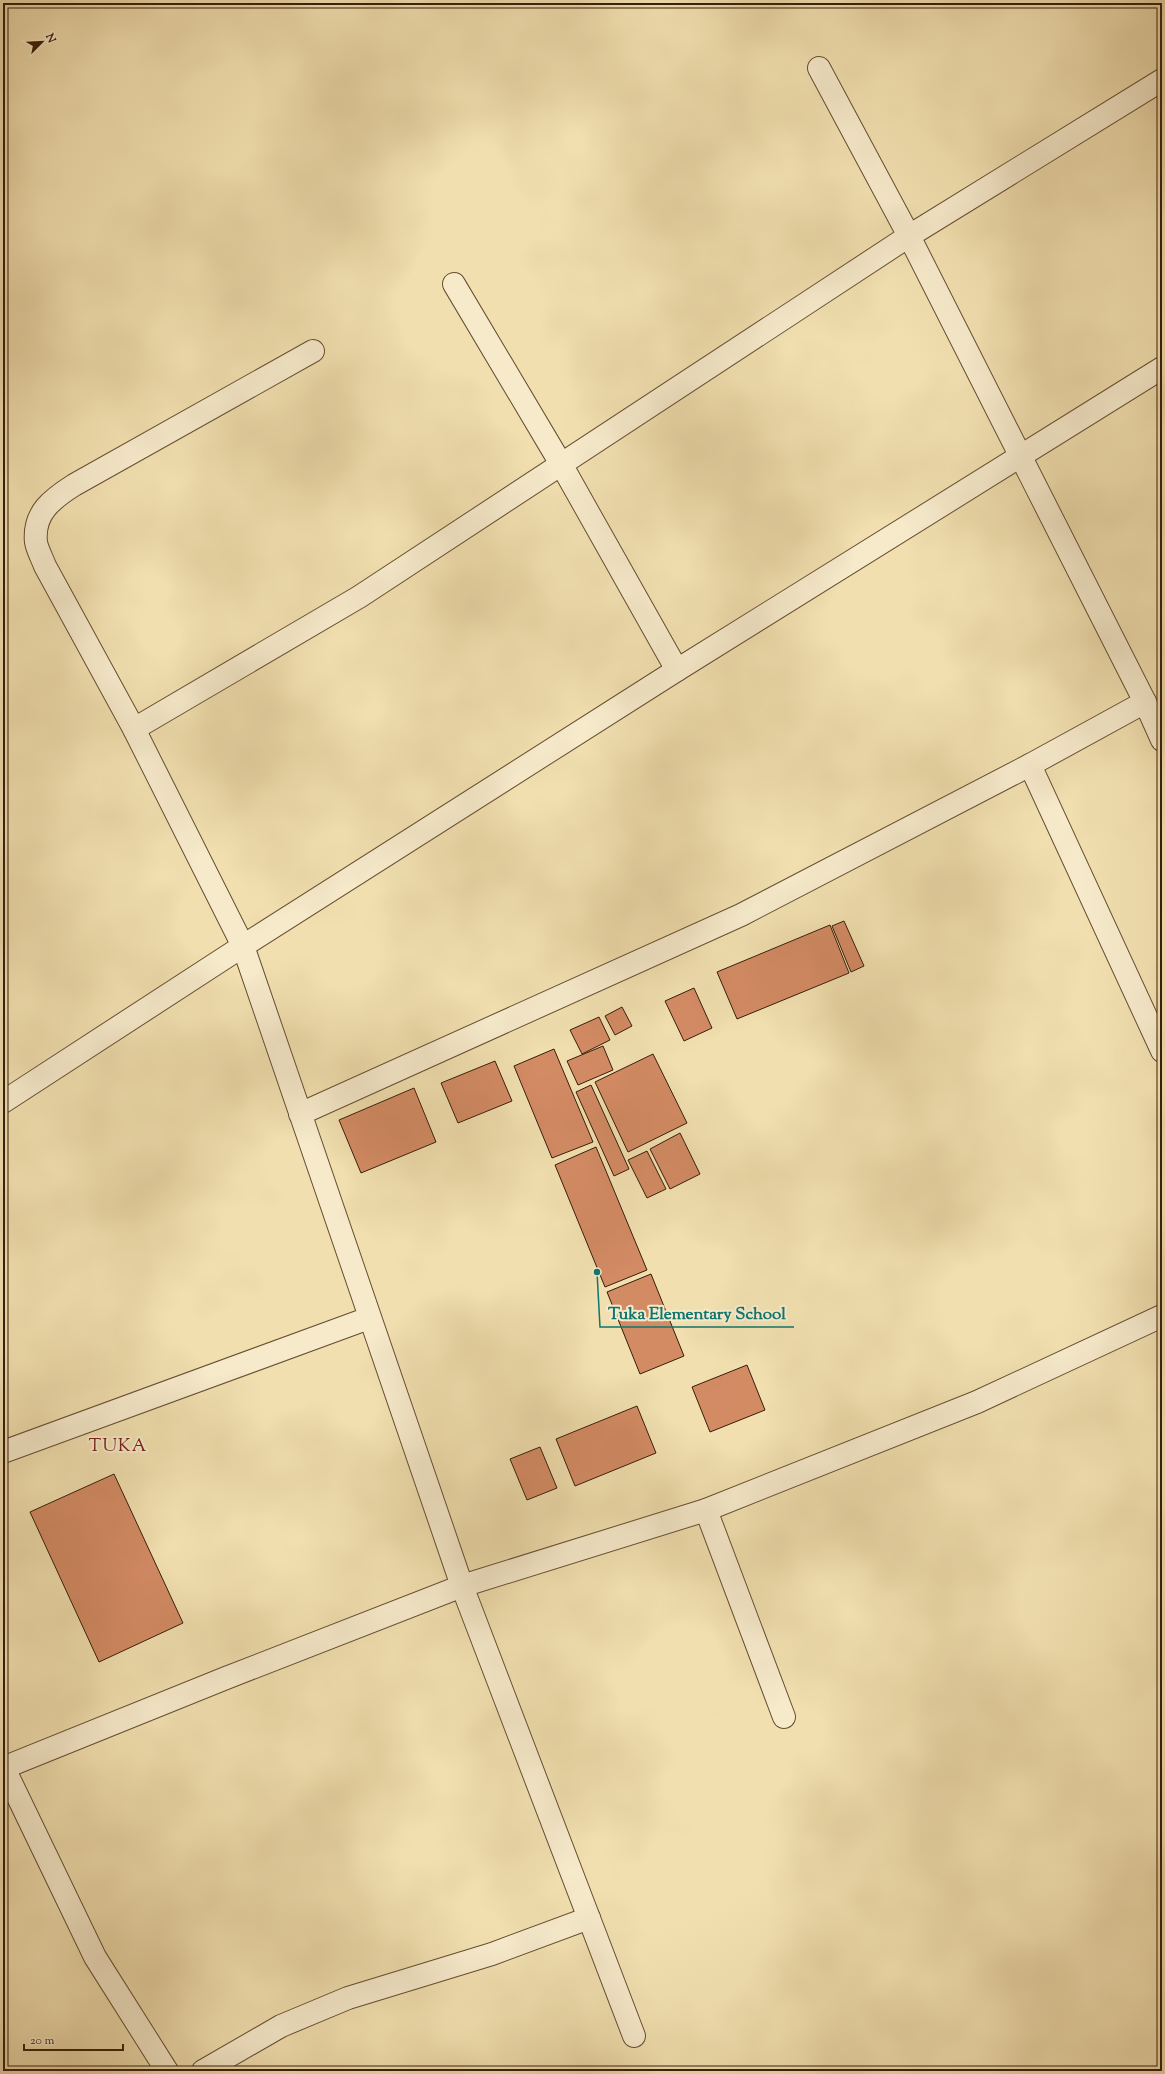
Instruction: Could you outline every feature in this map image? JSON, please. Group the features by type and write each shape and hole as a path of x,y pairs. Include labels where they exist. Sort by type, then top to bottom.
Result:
{"street":[{"path":"819,68 909,236 1020,458 1145,702 1162,740"},
{"path":"134,729 359,597 909,236 1162,80"},
{"path":"454,284 561,464 677,670"},
{"path":"313,351 74,485 52,499 38,519 36,542 45,566 134,729 243,946 369,1318 462,1586 634,2036"},
{"path":"3,1102 243,946 677,670 1020,458 1162,368"},
{"path":"300,1114 741,915 1030,765 1145,702"},
{"path":"1030,765 1162,1051"},
{"path":"167,2071 96,1957 3,1768 226,1678 462,1586 706,1510 977,1402 1162,1316"},
{"path":"3,1452 369,1318"},
{"path":"706,1510 784,1717"},
{"path":"203,2071 281,2026 348,1998 484,1956 589,1918"}],"building":[{"path":"844,921 864,966 851,972 832,926"},
{"path":"830,925 849,973 737,1019 717,972"},
{"path":"694,988 712,1028 684,1041 665,1001"},
{"path":"622,1007 632,1026 615,1035 605,1016"},
{"path":"599,1017 610,1040 582,1054 570,1030"},
{"path":"603,1046 613,1070 578,1085 567,1061"},
{"path":"554,1049 593,1142 552,1158 514,1066"},
{"path":"653,1054 687,1123 628,1152 595,1082"},
{"path":"495,1061 512,1101 458,1123 441,1083"},
{"path":"591,1085 629,1169 614,1176 576,1092"},
{"path":"414,1088 436,1142 361,1173 339,1120"},
{"path":"680,1133 700,1174 670,1189 650,1149"},
{"path":"596,1147 647,1270 605,1287 555,1165"},
{"path":"647,1151 666,1189 647,1198 628,1160"},
{"path":"651,1274 684,1356 640,1374 607,1292"},
{"path":"747,1365 765,1410 710,1432 692,1387"},
{"path":"637,1406 656,1453 575,1486 556,1439"},
{"path":"540,1447 557,1488 527,1500 510,1459"},
{"path":"114,1474 183,1623 99,1662 30,1512"}],"place":[{"name":"Tuka Elementary School","path":"597,1272"}],"district":[{"name":"TUKA","path":"118,1447"}]}
